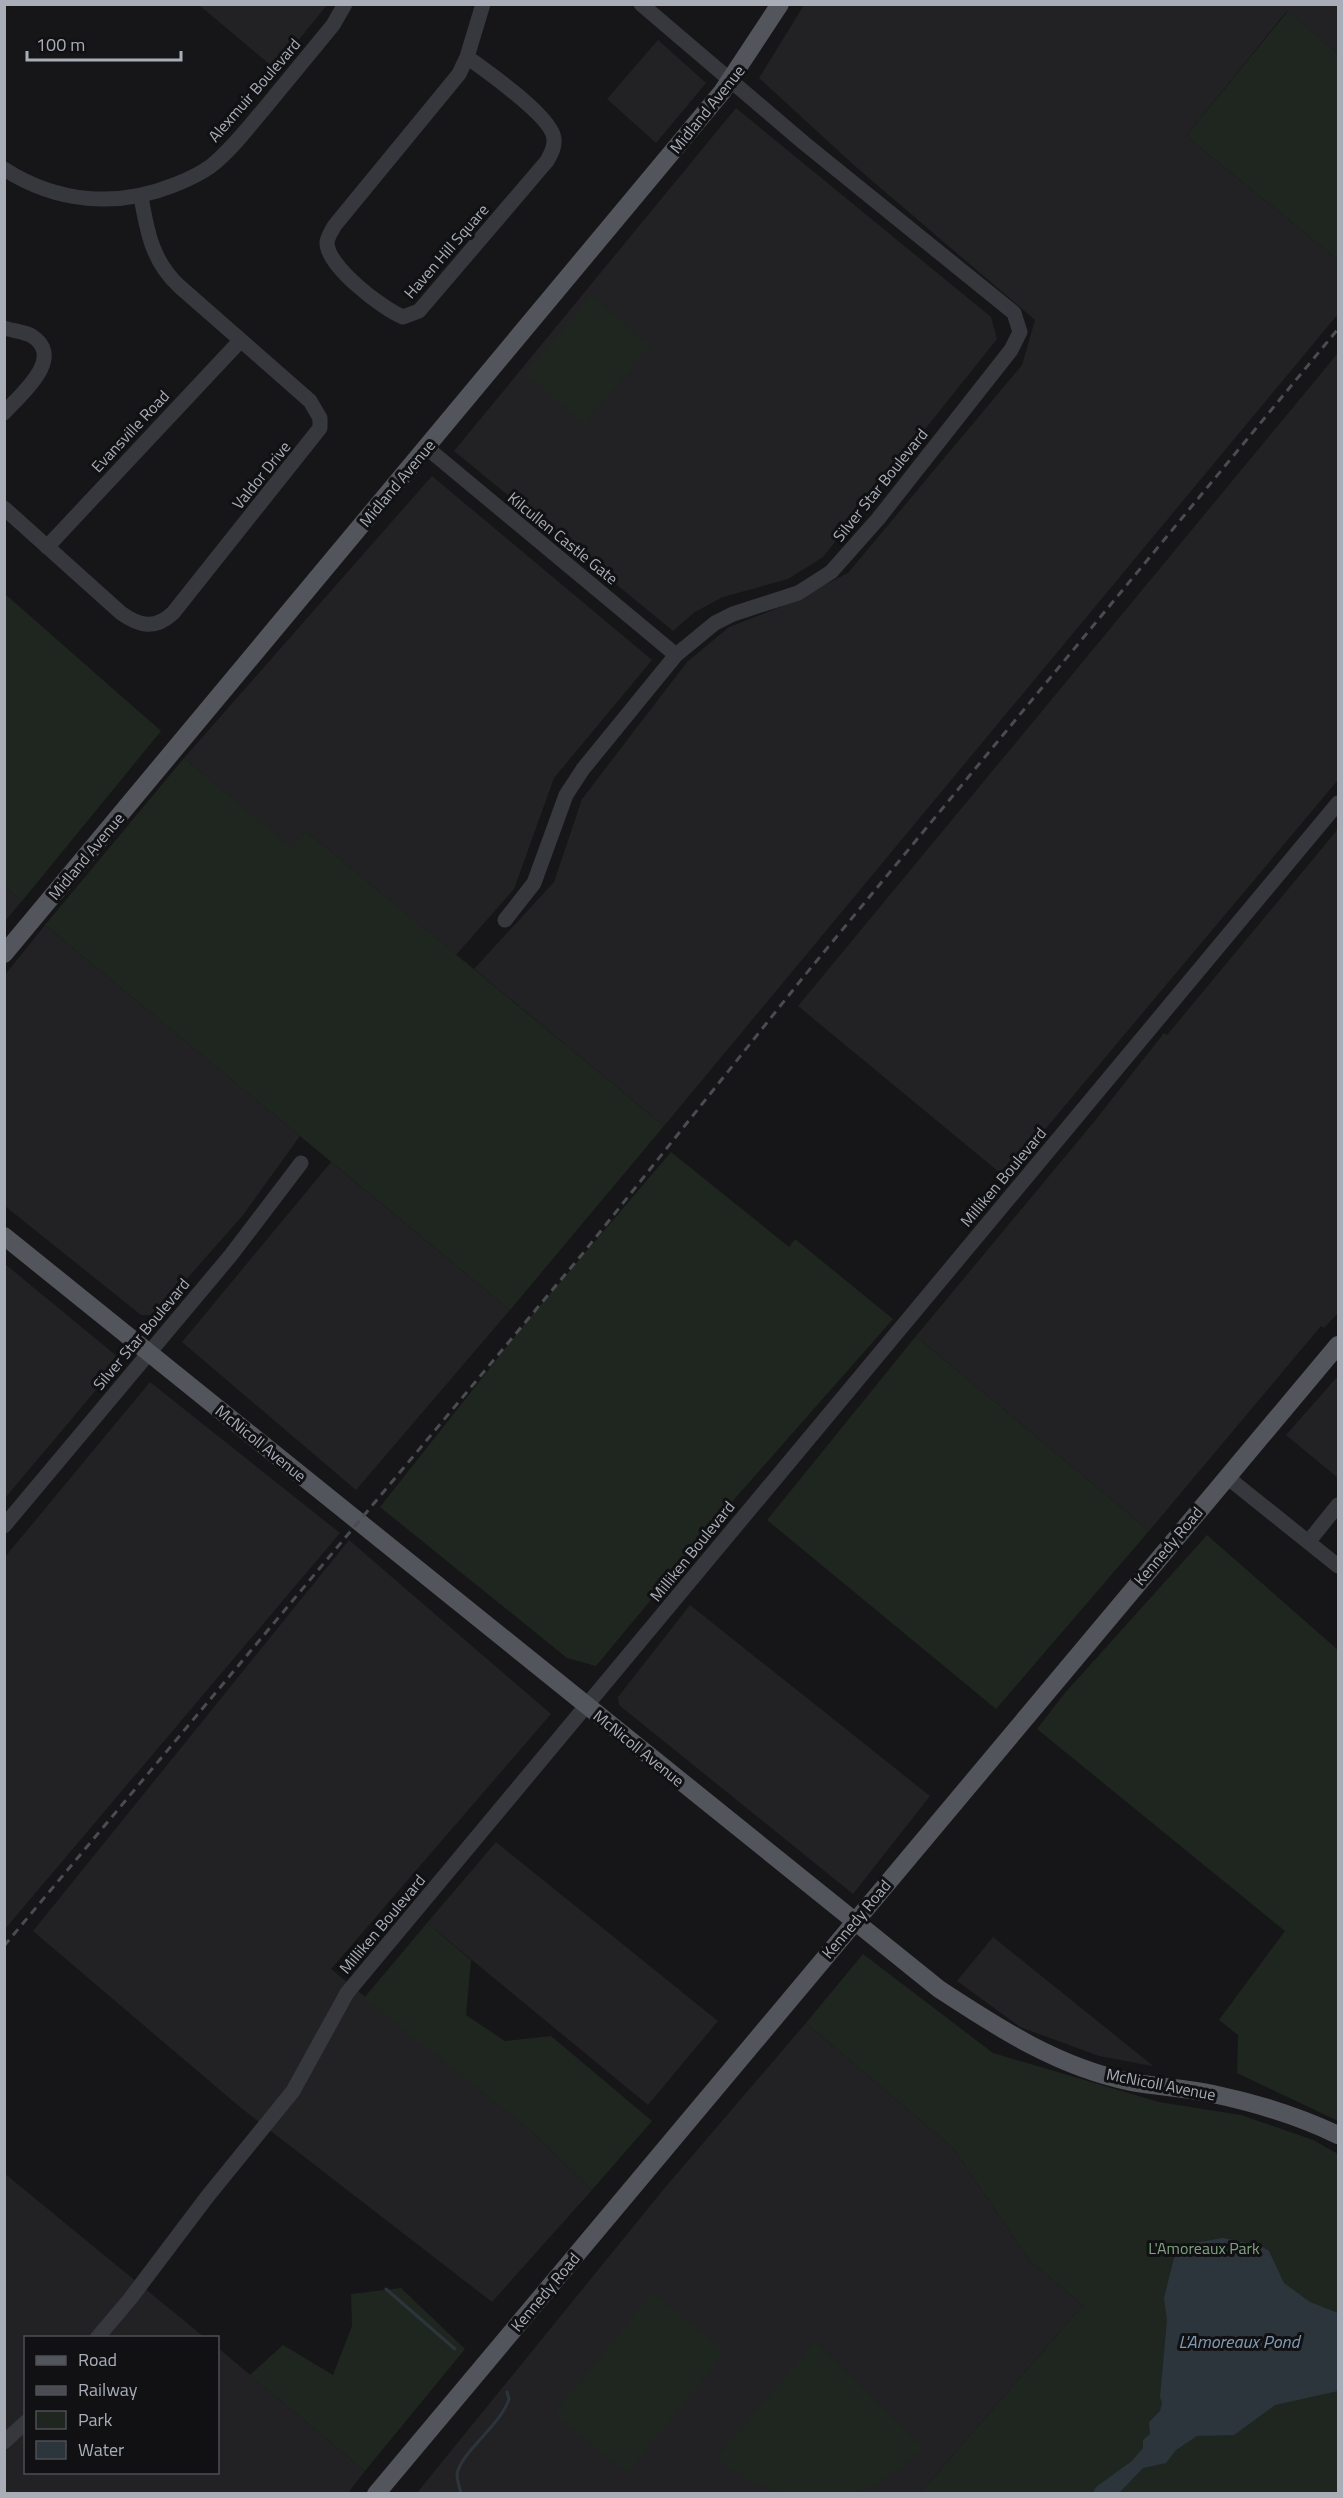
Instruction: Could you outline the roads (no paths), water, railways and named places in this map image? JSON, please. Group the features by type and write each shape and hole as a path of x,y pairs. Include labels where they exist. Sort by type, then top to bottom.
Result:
{"main road":[{"name":"Midland Avenue","path":"4,954 731,81 780,4"},
{"name":"McNicoll Avenue","path":"4,1236 939,1989 1011,2037 1062,2060 1130,2082 1212,2094 1264,2106 1338,2135"},
{"name":"Kennedy Road","path":"376,2493 1338,1345"}],"street":[{"name":"Alexmuir Boulevard","path":"4,169 49,191 78,198 101,200 141,197 192,177 217,160 238,141 333,25 345,4"},
{"name":"Haven Hill Square","path":"467,57 542,118 555,138 554,148 548,161 419,311 403,317 379,303 339,268 330,254 327,243 335,225 450,87 467,57 483,4"},
{"name":"Silver Star Boulevard","path":"505,920 534,883 567,795 582,769 676,655 715,623 733,614 798,593 831,572 878,519 1011,351 1020,332 1014,313 731,81 658,10 640,4"},
{"name":"Valdor Drive","path":"4,508 132,621 143,625 156,625 173,613 321,428 320,418 310,401 240,341 162,268 152,247 141,197"},
{"path":"4,328 30,334 37,340 45,359 42,369 4,413"},
{"name":"Evansville Road","path":"47,547 240,341"},
{"name":"Kilcullen Castle Gate","path":"427,448 676,655"},
{"name":"Milliken Boulevard","path":"98,2336 130,2300 207,2197 293,2091 347,1993 1338,803"},
{"name":"Silver Star Boulevard","path":"4,1526 231,1255 301,1163"},
{"path":"1227,1477 1338,1566"},
{"path":"1309,1542 1338,1506"},
{"path":"4,2442 24,2424"}],"water":[{"name":"L'Amoreaux Pond","path":"1223,2238 1261,2246 1269,2251 1284,2283 1310,2302 1338,2313 1338,2391 1275,2405 1234,2435 1197,2436 1176,2450 1166,2463 1143,2468 1119,2493 1093,2493 1096,2487 1132,2461 1143,2448 1143,2440 1150,2434 1149,2422 1160,2411 1167,2320 1164,2298 1174,2258 1194,2243"}],"waterway":[{"path":"386,2289 455,2349"},
{"path":"461,2494 457,2479 460,2466 505,2409 509,2399 507,2392"}],"railway":[{"path":"4,1946 584,1252 805,975 1338,329"}],"park label":[{"name":"L'Amoreaux Park","path":"1204,2248"}]}
